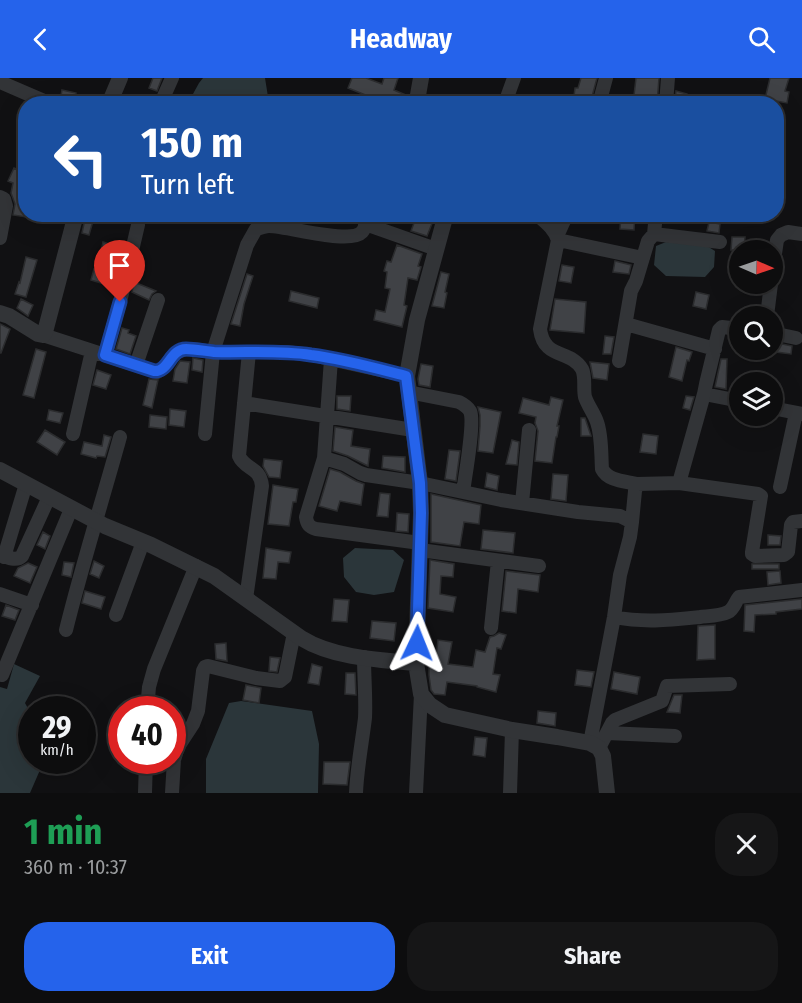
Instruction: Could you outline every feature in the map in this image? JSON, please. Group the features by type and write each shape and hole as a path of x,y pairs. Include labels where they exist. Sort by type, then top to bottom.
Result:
{"street":[{"path":"112,96 120,78"},
{"path":"164,96 172,78"},
{"path":"418,96 421,78"},
{"path":"507,96 513,78"},
{"path":"601,96 606,78"},
{"path":"667,96 668,78"},
{"path":"0,82 32,96"},
{"path":"0,197 4,199 6,206 0,238"},
{"path":"43,335 47,328 74,222"},
{"path":"205,434 213,352 247,245 256,229 269,226 347,237 361,234 365,222"},
{"path":"373,222 436,249"},
{"path":"416,793 421,694 416,663 421,513 420,483 407,384 417,320 444,222"},
{"path":"545,222 557,238 643,258"},
{"path":"564,222 557,238 540,329 547,346 577,363 581,368 585,395 598,426 602,469 605,474 637,484 680,483 758,494 761,496 752,552 755,556 787,554 791,525 793,522 802,521"},
{"path":"619,361 631,291 648,241 654,234 655,222"},
{"path":"73,434 98,353 120,302 138,225"},
{"path":"777,240 788,232 802,234"},
{"path":"654,234 720,242"},
{"path":"136,365 159,300"},
{"path":"0,313 38,334 157,372 164,368 175,353 181,349 213,352 286,352 331,359 459,402 470,411 471,417 463,492"},
{"path":"626,324 715,349"},
{"path":"680,483 705,394 719,330 729,328"},
{"path":"783,335 796,338"},
{"path":"246,598 262,486 259,474 243,463 239,456 249,352"},
{"path":"331,359 324,458 306,517 310,527 498,561 539,566"},
{"path":"705,394 729,399"},
{"path":"244,403 413,430"},
{"path":"780,487 799,414 783,410"},
{"path":"522,503 529,430"},
{"path":"66,630 120,437"},
{"path":"324,458 344,464 366,475 522,503 620,516 632,522"},
{"path":"0,470 97,522 196,566 224,582 314,646 332,652 416,663"},
{"path":"26,484 2,556 20,559 49,497"},
{"path":"594,746 620,575 630,537 637,484"},
{"path":"2,675 71,509"},
{"path":"116,615 143,542"},
{"path":"491,628 498,561"},
{"path":"148,696 154,669 196,566"},
{"path":"614,617 632,621 657,622 717,615 728,612 734,607 738,597 802,590"},
{"path":"0,594 32,605"},
{"path":"172,793 174,760 178,747 193,724 198,711 205,667 280,681 285,677 294,633"},
{"path":"356,793 364,719 363,657"},
{"path":"594,746 618,718 662,701 667,686 730,684"},
{"path":"421,694 430,705 445,715 512,730 557,736 594,746 603,756 607,793"},
{"path":"510,793 512,730"},
{"path":"607,733 675,736"},
{"path":"145,793 146,774"}],"shaded area":[{"path":"203,78 265,78 268,96 192,96"},
{"path":"666,242 707,246 715,251 714,267 705,277 666,276 654,265 656,246"},
{"path":"355,548 393,550 404,560 394,592 374,595 356,592 344,577 343,558"},
{"path":"14,664 40,676 29,696 18,696 18,774 38,774 30,793 0,793 0,687 7,689"},
{"path":"241,701 312,711 319,744 318,793 206,793 206,759 229,703"}],"building":[{"path":"153,78 162,78 157,91 149,88"},
{"path":"352,78 366,78 382,84 384,78 398,78 394,90 408,96 368,96 348,88"},
{"path":"581,78 597,78 592,96 574,96 575,88 578,88"},
{"path":"636,78 659,78 658,96 634,96"},
{"path":"770,78 789,78 785,91 789,92 787,103 784,102 784,96 766,96"},
{"path":"62,90 76,93 75,96 61,96"},
{"path":"676,91 687,94 687,96 676,96"},
{"path":"14,168 18,170 18,216 13,215 15,204 11,193 13,183 8,181"},
{"path":"84,222 93,222 89,235 82,233"},
{"path":"414,222 433,222 427,236 411,231"},
{"path":"620,222 634,222 634,230 620,229"},
{"path":"709,222 720,224 719,233 707,231"},
{"path":"732,237 745,237 745,240 732,240"},
{"path":"103,242 123,248 121,257 101,252"},
{"path":"397,245 422,254 417,280 408,278 404,305 407,306 402,327 374,320 376,310 385,312 390,289 385,288 387,272 384,271 387,261 391,262"},
{"path":"26,257 37,260 26,297 15,294"},
{"path":"615,261 631,265 629,274 613,272"},
{"path":"562,265 574,267 571,283 559,281"},
{"path":"94,269 117,276 114,287 91,280"},
{"path":"441,272 449,274 444,308 432,306"},
{"path":"247,274 253,276 240,326 231,324"},
{"path":"134,282 156,291 149,300 132,292"},
{"path":"291,291 319,298 317,308 289,301"},
{"path":"696,292 709,295 706,309 693,306"},
{"path":"21,299 33,305 28,316 17,308"},
{"path":"555,299 586,302 584,333 550,330"},
{"path":"0,324 10,329 1,353 0,353"},
{"path":"122,328 136,336 130,354 116,349"},
{"path":"605,336 614,337 611,354 603,354"},
{"path":"783,344 792,346 791,354 783,353"},
{"path":"676,347 692,352 689,361 687,360 682,381 669,377"},
{"path":"36,349 46,352 34,398 23,395"},
{"path":"193,358 203,360 202,372 192,370"},
{"path":"721,359 727,359 726,389 715,387"},
{"path":"180,361 190,362 187,383 173,381 175,369"},
{"path":"590,362 609,364 607,380 593,378"},
{"path":"421,364 433,366 430,387 419,385"},
{"path":"97,370 111,375 106,389 93,385"},
{"path":"149,379 158,380 152,408 143,405"},
{"path":"337,396 351,396 350,411 337,409"},
{"path":"686,396 694,397 690,410 683,408"},
{"path":"551,397 563,400 552,463 535,461 538,431 535,423 536,417 519,413 523,398 549,405"},
{"path":"478,407 501,412 493,453 478,451 480,415"},
{"path":"170,409 186,411 184,427 169,425"},
{"path":"49,410 63,413 60,423 47,420"},
{"path":"150,415 167,417 166,429 149,427"},
{"path":"581,418 585,418 591,436 581,436"},
{"path":"335,427 353,430 351,446 370,449 368,466 333,451"},
{"path":"45,430 65,442 57,455 37,442"},
{"path":"643,434 658,436 656,454 640,452"},
{"path":"104,435 111,437 105,457 97,456 96,458 81,454 84,442 102,446"},
{"path":"512,440 519,442 517,465 506,464"},
{"path":"449,450 460,451 456,481 445,479"},
{"path":"383,456 405,457 405,472 382,468"},
{"path":"264,459 282,461 280,478 269,477 263,466"},
{"path":"330,469 364,484 361,505 340,501 337,511 319,506"},
{"path":"487,473 499,476 497,490 485,487"},
{"path":"553,474 568,475 566,501 551,499"},
{"path":"273,485 298,489 289,526 268,524"},
{"path":"380,493 390,494 388,517 377,516"},
{"path":"431,494 481,505 479,524 464,522 460,546 431,542"},
{"path":"397,513 409,514 408,532 396,531"},
{"path":"483,530 515,533 513,553 481,549"},
{"path":"43,532 50,536 45,549 37,545"},
{"path":"768,535 781,536 780,545 768,545"},
{"path":"266,548 291,552 289,563 278,562 276,579 263,578"},
{"path":"430,560 454,564 453,577 441,576 440,594 456,597 453,612 428,608"},
{"path":"94,561 104,566 99,578 90,574"},
{"path":"64,562 74,563 71,577 62,575"},
{"path":"28,563 37,567 30,583 14,576 18,568"},
{"path":"752,564 779,564 779,569 752,569"},
{"path":"506,571 540,575 538,592 518,589 516,613 502,611"},
{"path":"780,571 781,583 768,585 767,572"},
{"path":"85,591 105,597 101,609 82,603"},
{"path":"334,599 349,600 347,622 332,621"},
{"path":"802,599 802,609 755,615 754,632 744,631 745,605"},
{"path":"6,605 19,610 15,620 2,616"},
{"path":"372,621 396,623 394,641 370,638"},
{"path":"715,625 715,659 697,660 698,626"},
{"path":"499,633 506,635 501,649 497,648 493,674 500,675 496,692 477,686 447,682 445,695 434,694 431,690 429,665 435,665 438,640 452,642 448,664 473,667 476,650 485,652 490,637"},
{"path":"226,643 227,661 216,659 215,644"},
{"path":"270,657 280,658 277,672 269,671"},
{"path":"312,664 322,667 319,685 308,683"},
{"path":"577,670 594,672 591,687 575,685"},
{"path":"614,672 640,677 637,694 611,689"},
{"path":"346,673 355,673 356,695 345,694"},
{"path":"246,685 261,688 259,703 243,700"},
{"path":"674,695 682,695 680,713 667,712"},
{"path":"538,711 556,713 555,726 537,723"},
{"path":"475,737 487,738 485,757 473,755"},
{"path":"324,762 350,762 347,785 323,784"}],"route":[{"path":"120,302 105,355 157,372 164,368 175,353 186,349 312,355 406,376 420,483 417,643"}]}
